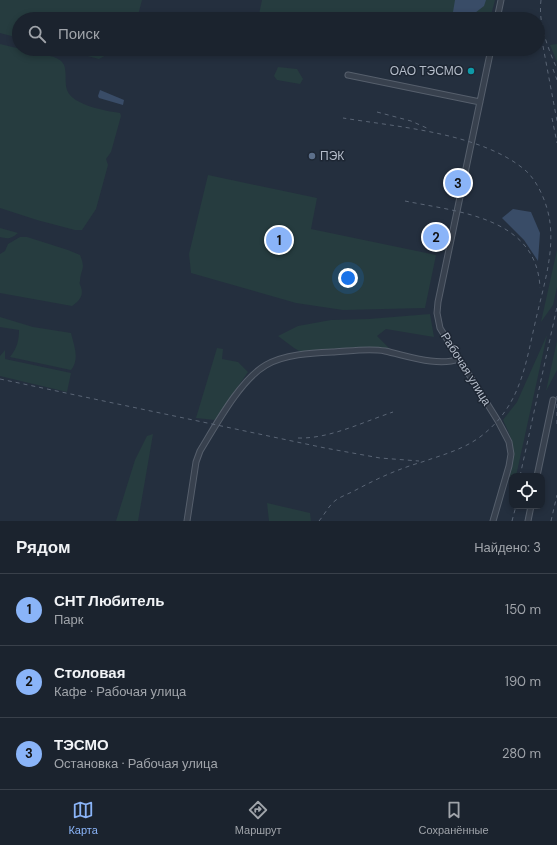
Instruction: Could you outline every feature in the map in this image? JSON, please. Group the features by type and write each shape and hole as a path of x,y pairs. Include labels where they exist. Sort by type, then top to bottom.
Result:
{"street":[{"path":"498,12 501,0"},
{"name":"Рабочая улица","path":"490,56 438,302 437,313 440,328 498,421 509,442 511,454 509,466 493,521"},
{"path":"348,75 480,102"},
{"path":"187,521 196,462 200,451 239,390 255,373 267,364 290,357 319,353 379,350 439,362 450,362 460,359"},
{"path":"538,473 553,400"},
{"path":"528,521 530,509"}],"green space":[{"path":"0,0 142,0 139,12 12,12 12,36 0,33"},
{"path":"262,0 495,0 492,12 259,12"},
{"path":"0,44 12,47 12,56 50,56 60,60 65,68 67,90 75,100 107,111 120,113 121,116 111,152 106,159 108,165 96,209 82,230 75,230 37,220 0,208"},
{"path":"557,44 557,62 550,45"},
{"path":"88,56 104,56 99,59"},
{"path":"278,67 297,69 303,79 300,84 277,80 274,76"},
{"path":"208,175 317,198 311,229 436,255 425,308 343,310 296,303 191,273 189,254"},
{"path":"0,228 18,233 9,238 0,237"},
{"path":"20,237 27,237 80,255 83,266 80,283 82,293 79,300 75,304 72,306 0,293 0,254 5,251 8,244"},
{"path":"557,250 557,287 553,305 541,322"},
{"path":"430,314 434,337 386,329 377,336 390,349 377,347 301,352 278,336 298,326 331,320 369,319"},
{"path":"0,317 33,327 71,333 76,357 74,366 71,370 10,357 19,338 19,330 0,327"},
{"path":"547,335 517,473 510,473 513,460 513,448 510,436 503,420 517,402"},
{"path":"557,341 557,370 546,391"},
{"path":"217,348 223,349 222,359 238,362 248,372 215,420 196,418"},
{"path":"5,350 5,359 71,373 67,392 0,376 0,356"},
{"path":"153,434 138,521 116,521 135,460 147,436"},
{"path":"267,503 310,513 311,521 269,521"}],"water":[{"path":"455,0 486,0 484,6 476,12 453,12"},
{"path":"100,90 124,100 123,105 99,98 98,96"},
{"path":"513,209 531,212 540,233 538,261 524,240 502,218"}],"railway":[{"path":"540,12 541,0"},
{"path":"545,37 557,69"},
{"path":"545,56 557,121"},
{"path":"553,69 557,80"},
{"path":"377,112 411,121 429,129"},
{"path":"319,521 331,504 340,497 396,471 459,449 473,442 494,425 513,398 524,369 545,283 551,235 549,216 542,194 530,175 507,158 486,148 463,140 413,129 343,118"},
{"path":"552,118 557,143"},
{"path":"405,201 448,209 470,215 491,222 510,232 525,246 536,264 540,288"},
{"path":"521,473 557,307"},
{"path":"0,379 325,448 380,458 419,461"},
{"path":"557,396 557,428"},
{"path":"298,438 310,438 334,433 393,412"},
{"path":"551,521 557,495"},
{"path":"512,521 515,509"}],"place":[{"name":"ОАО ТЭСМО","path":"471,71"},
{"name":"ПЭК","path":"312,156"},
{"name":"ТЭСМО","path":"458,183"},
{"name":"Столовая","path":"436,237"},
{"name":"СНТ Любитель","path":"279,240"}]}
